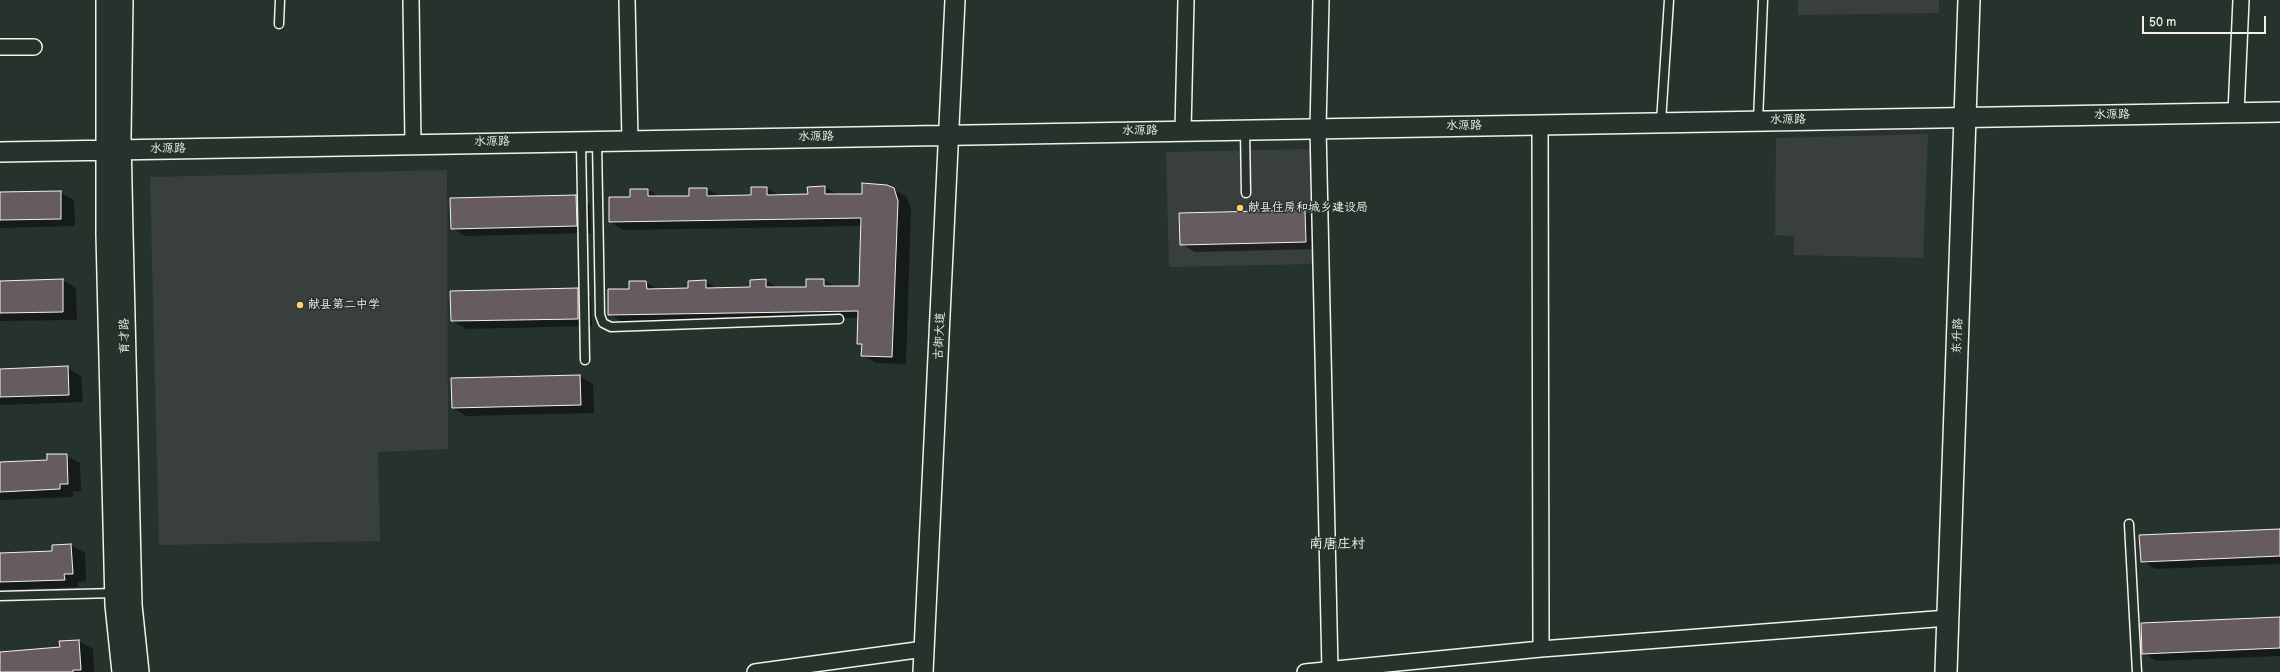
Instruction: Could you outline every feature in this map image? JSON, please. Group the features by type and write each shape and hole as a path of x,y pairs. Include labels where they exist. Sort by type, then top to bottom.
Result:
{"main road":[{"name":"东升路","path":"1946,672 1969,0"}],"street":[{"name":"育才路","path":"106,0 132,605 139,672"},
{"name":"育才路","path":"122,672 115,593 113,150 123,0"},
{"path":"410,0 413,144"},
{"path":"627,0 630,140"},
{"name":"古御大道","path":"923,672 950,135 955,0"},
{"path":"1183,131 1186,0"},
{"path":"1321,0 1318,128 1330,670"},
{"path":"2236,113 2241,0"},
{"path":"0,47 34,47"},
{"name":"水源路","path":"0,152 2280,112"},
{"path":"1540,124 1541,649"},
{"path":"1305,672 1541,649 1948,618"},
{"path":"754,672 924,649"}],"lane":[{"path":"280,0 280,24"},
{"path":"1662,122 1669,0"},
{"path":"1758,121 1763,0"},
{"path":"1245,130 1246,193"},
{"path":"589,141 600,315 603,323 610,327 839,320"},
{"path":"584,360 589,141"},
{"path":"2129,524 2137,672"},
{"path":"0,596 115,593"}],"shaded area":[{"path":"1798,0 1939,0 1939,13 1798,15"},
{"path":"1928,134 1923,258 1794,255 1794,236 1775,235 1776,138"},
{"name":"献县住房和城乡建设局","path":"1311,149 1314,264 1169,267 1166,152"},
{"name":"献县第二中学","path":"447,170 448,449 378,452 380,541 159,545 150,177"}],"building":[{"path":"862,183 887,185 894,188 898,201 892,357 861,356 862,344 857,344 858,311 608,315 608,289 629,289 629,281 646,281 647,289 688,288 688,281 706,280 706,288 750,287 750,280 766,279 766,287 806,287 806,279 824,279 824,286 859,286 861,218 609,222 609,197 630,197 630,189 648,189 648,196 689,196 689,188 707,188 707,196 751,195 751,187 767,187 767,195 808,194 807,187 825,186 825,194 862,194"},
{"path":"61,191 61,219 0,220 0,192"},
{"path":"576,195 577,226 451,229 450,198"},
{"path":"1305,210 1306,242 1180,245 1179,213"},
{"path":"63,279 63,312 0,313 0,281"},
{"path":"578,288 578,319 451,321 450,291"},
{"path":"68,366 69,395 0,397 0,369"},
{"path":"580,375 581,405 452,408 451,378"},
{"path":"47,454 67,454 68,484 60,484 60,489 0,492 0,462 47,460"},
{"path":"2280,529 2280,556 2141,562 2139,535"},
{"path":"71,544 73,574 64,574 65,580 0,582 0,553 52,551 52,545"},
{"path":"2280,617 2280,648 2142,654 2141,623"},
{"path":"79,640 81,670 73,670 73,672 0,672 0,652 60,647 59,641"}],"place":[{"name":"献县住房和城乡建设局","path":"1240,208"},
{"name":"献县第二中学","path":"300,305"}],"district":[{"name":"南唐庄村","path":"1337,544"}]}
